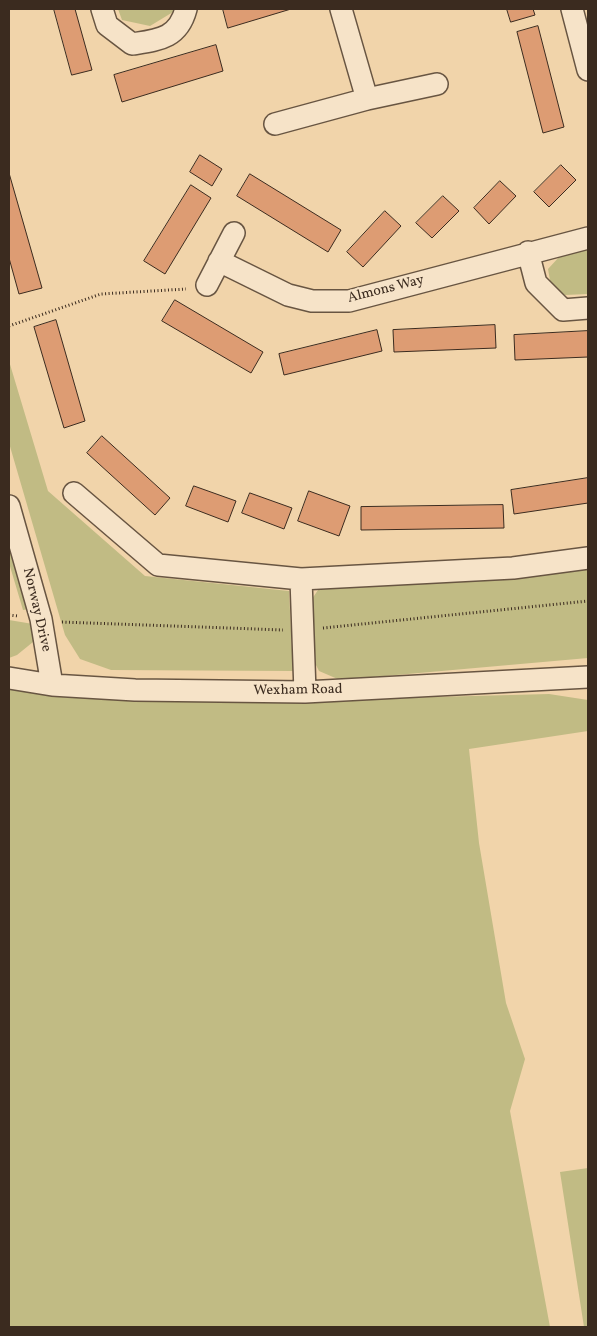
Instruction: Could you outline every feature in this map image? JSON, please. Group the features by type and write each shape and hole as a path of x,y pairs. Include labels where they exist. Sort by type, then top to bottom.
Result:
{"street":[{"path":"102,9 107,25 132,44 164,40 183,19 186,9"},
{"path":"341,9 367,99"},
{"path":"572,9 588,70"},
{"path":"275,124 367,99 437,84"},
{"path":"207,286 234,233"},
{"name":"Almons Way","path":"219,261 288,295 312,301 349,301 528,252 588,238"},
{"path":"528,252 536,283 563,310 588,308"},
{"path":"74,493 158,565 302,579 513,568 588,558"},
{"name":"Norway Drive","path":"9,506 41,619 52,685"},
{"path":"302,579 305,692"},
{"name":"Wexham Road","path":"9,678 52,685 135,690 305,692 588,677"}],"path":[{"path":"9,326 101,294 192,289 207,286"},
{"path":"320,628 588,600"},
{"path":"9,615 20,616"},
{"path":"61,622 291,630"}],"shaded area":[{"path":"118,9 173,9 173,12 150,26 122,20"},
{"path":"588,249 588,294 565,295 551,286 548,269 560,256"},
{"path":"9,361 48,491 145,576 289,591 293,671 111,670 80,659 65,635 9,443"},
{"path":"9,533 30,609 23,610 9,563"},
{"path":"588,568 588,658 340,680 319,671 310,653 310,602 320,587"},
{"path":"9,620 33,624 33,642 17,655 9,658"},
{"path":"9,684 150,698 396,698 549,694 588,700 588,731 469,749 479,843 506,1003 525,1059 510,1111 550,1327 9,1327"},
{"path":"588,1168 588,1327 584,1327 560,1172"}],"building":[{"path":"54,9 75,9 92,70 72,75"},
{"path":"223,9 291,9 228,28"},
{"path":"507,9 533,9 535,15 511,22"},
{"path":"538,26 564,127 543,133 517,32"},
{"path":"216,45 223,71 122,102 114,75"},
{"path":"200,155 222,169 212,186 190,172"},
{"path":"561,165 576,180 549,207 534,192"},
{"path":"9,173 42,288 19,294 9,258"},
{"path":"250,174 341,230 328,252 237,196"},
{"path":"500,181 516,196 489,224 474,208"},
{"path":"191,185 211,198 165,274 144,261"},
{"path":"443,196 459,211 432,238 416,223"},
{"path":"385,211 401,226 363,267 347,252"},
{"path":"175,300 263,352 251,373 162,321"},
{"path":"56,320 85,421 64,428 34,327"},
{"path":"495,325 496,348 394,352 393,330"},
{"path":"377,330 382,351 284,375 279,354"},
{"path":"588,331 588,357 515,360 514,335"},
{"path":"102,436 170,498 155,515 87,453"},
{"path":"588,478 588,503 514,514 511,490"},
{"path":"194,486 236,501 228,522 186,506"},
{"path":"309,491 350,506 339,536 298,521"},
{"path":"250,493 292,508 284,529 242,513"},
{"path":"503,505 504,528 361,530 361,507"}]}
